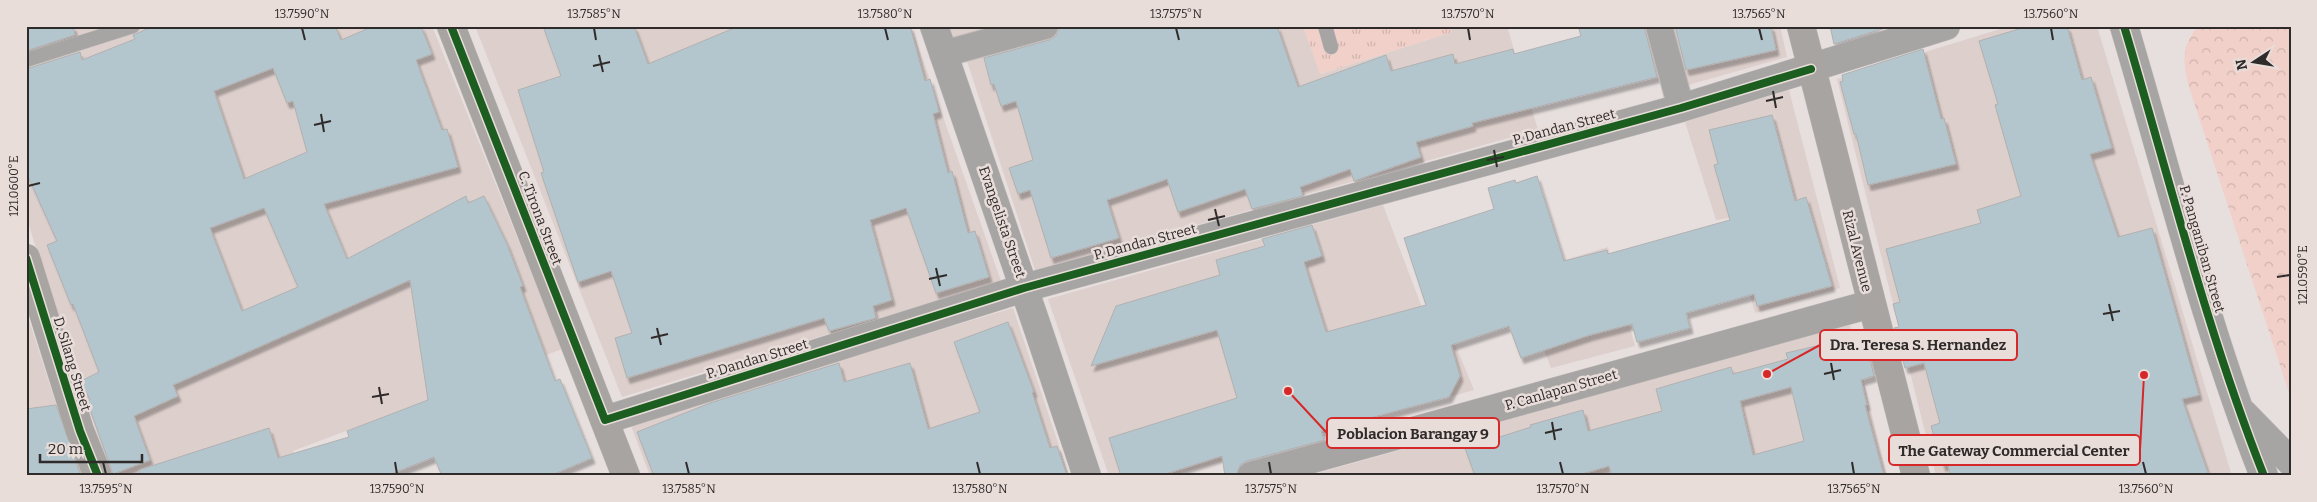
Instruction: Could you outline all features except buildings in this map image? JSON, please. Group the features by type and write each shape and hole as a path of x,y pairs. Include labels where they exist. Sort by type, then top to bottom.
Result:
{"main road":[{"name":"C. Tirona Street","path":"451,26 626,476"},
{"name":"Rizal Avenue","path":"1800,26 1916,476"},
{"name":"D. Silang Street","path":"26,258 80,431 98,476"}],"street":[{"name":"Evangelista Street","path":"934,26 1087,476"},
{"path":"943,54 1045,26"},
{"path":"1659,26 1681,108"},
{"name":"P. Dandan Street","path":"605,420 1024,288 1681,108 1946,26"},
{"name":"P. Panganiban Street","path":"2124,26 2202,297 2237,407 2264,476"},
{"name":"P. Canlapan Street","path":"1251,476 1871,304"},
{"name":"P. Panganiban Street","path":"2237,407 2291,462"}],"lane":[{"path":"26,60 133,26"},
{"path":"1325,26 1332,47"}],"shaded area":[{"path":"26,26 432,26 562,349 293,451 300,476 112,476 59,324 26,215"},
{"path":"475,26 911,26 1001,281 622,397"},
{"path":"948,26 1032,26 956,49"},
{"path":"1093,26 1303,26 1321,74 1452,32 1450,26 1507,26 1538,130 1035,270 967,61"},
{"path":"1672,26 1780,26 1787,57 1688,85"},
{"path":"2010,26 2097,26 2232,476 1936,476 1837,79"},
{"path":"1789,90 1840,288 1755,313 1729,218 1716,220 1685,122"},
{"path":"1383,205 1428,323 1445,320 1474,390 1170,476 1109,476 1048,299"},
{"path":"1608,247 1635,346 1551,368 1515,275"},
{"path":"1013,308 1069,476 650,476 630,423"},
{"path":"26,311 69,444 82,476 26,476"},
{"path":"1850,325 1887,476 1308,476 1717,361"}],"green space":[{"path":"1303,26 1450,26 1452,32 1320,74"},
{"path":"2198,26 2291,26 2291,399 2188,84 2184,60 2186,47"}],"cycle path":[{"path":"451,26 605,420 1024,288 1681,108 1811,69"},
{"path":"2124,26 2206,309 2243,421 2264,476"},
{"path":"26,258 80,431 98,476"}],"place":[{"name":"Dra. Teresa S. Hernandez","path":"1767,374"},
{"name":"The Gateway Commercial Center","path":"2144,375"},
{"name":"Poblacion Barangay 9","path":"1288,391"}]}
